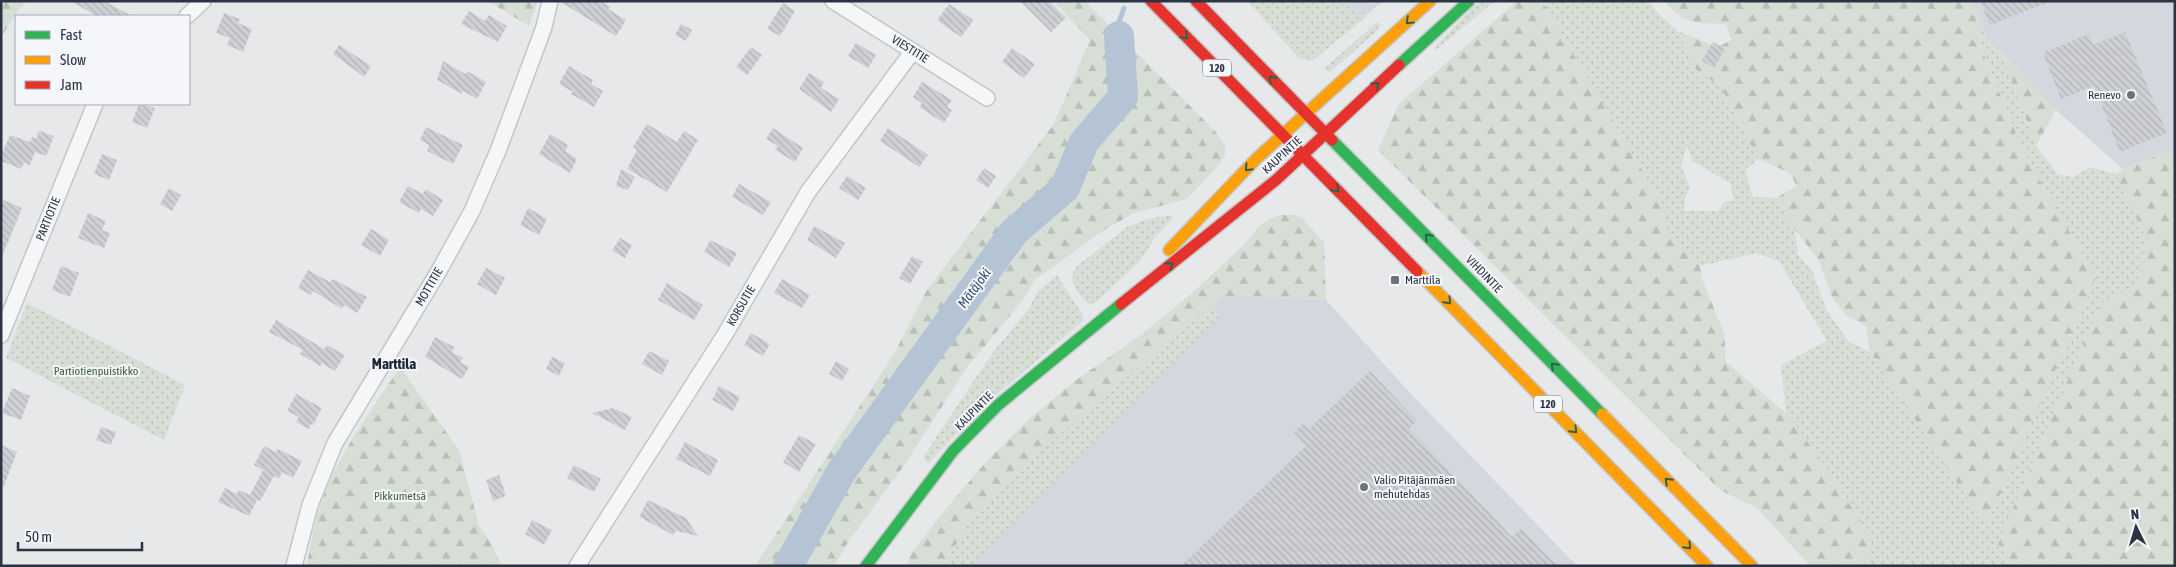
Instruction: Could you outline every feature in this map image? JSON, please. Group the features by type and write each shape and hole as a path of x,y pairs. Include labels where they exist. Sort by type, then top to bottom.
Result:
{"main road":[{"name":"120","path":"1151,1 1707,566"},
{"name":"VIHDINTIE","path":"1196,1 1752,566"},
{"name":"KAUPINTIE","path":"1105,318 1256,159 1430,1"},
{"name":"KAUPINTIE","path":"866,566 912,503 960,445 998,405 1053,358 1276,180 1468,1"},
{"name":"KAUPINTIE","path":"874,566 883,545"}],"street":[{"path":"188,15 203,1"},
{"name":"MOTTITIE","path":"294,566 310,505 335,443 440,270 472,211 498,152 544,26 550,1"},
{"name":"VIESTITIE","path":"833,1 987,98"},
{"name":"KORSUTIE","path":"577,566 724,336 808,192 912,51"},
{"name":"PARTIOTIE","path":"1,335 95,105"}],"shaded area":[{"path":"1384,1 1366,15 1362,12 1356,16 1343,10 1337,2"},
{"path":"1972,1 2175,1 2175,149 2123,169 2056,110 1987,37"},
{"path":"1223,296 1326,300 1411,394 1577,566 943,566 1040,451"}],"green space":[{"path":"1,1 27,1 20,8 1,37"},
{"path":"488,1 538,1 529,26"},
{"path":"1053,1 1085,1 1216,132 1225,146 1225,155 1218,166 1187,199 1134,213 1101,232 1036,279 1019,305 968,366 903,467 850,539 834,566 755,566 894,354 927,290 1054,124 1090,40"},
{"path":"1247,1 1337,1 1343,10 1349,6 1356,16 1362,12 1366,15 1365,18 1312,61 1300,59"},
{"path":"1479,1 1495,1 1435,49 1434,48"},
{"path":"1517,1 1542,1 1666,211 1666,233 1700,266 1702,279 1724,333 1726,362 1786,413 1821,460 1871,538 1868,566 1810,566 1757,508 1720,490 1378,150 1399,104"},
{"path":"1542,1 1648,1 1679,32 1693,67 1721,87 1758,159 1745,170 1753,197 1776,198 1795,230 1798,255 1812,271 1826,309 1848,341 1870,352 1986,525 2096,278 2023,151 1980,44 1982,24 1987,37 2002,53 2036,146 2057,174 2074,177 2090,167 2116,174 2146,239 2138,285 2101,303 1998,544 2013,566 1868,566 1871,538 1821,460 1786,413 1781,365 1827,341 1779,261 1756,253 1700,266 1666,233 1666,211","holes":["1687,145 1692,161 1730,183 1734,200 1724,202 1718,211 1684,211 1685,198 1690,187 1681,166"]},
{"path":"1664,1 1972,1 1982,24 1980,45 2023,151 2096,278 1986,526 1870,352 1866,326 1846,315 1832,297 1818,259 1795,230 1776,198 1797,186 1790,173 1758,159 1721,87 1693,67 1679,32 1718,47 1731,40 1726,24 1699,23 1685,19 1671,9"},
{"path":"1377,22 1380,25 1376,32 1329,73 1325,68"},
{"path":"2002,53 2056,110 2036,146"},
{"path":"2175,149 2175,566 2013,566 1998,544 2101,303 2138,285 2146,239 2116,174 2123,169"},
{"path":"1172,215 1173,218 1154,239 1140,261 1096,302 1089,304 1081,296 1074,286 1072,276 1077,266 1127,227 1148,219"},
{"path":"1282,215 1296,215 1302,218 1324,242 1326,300 1223,296 1040,451 970,521 943,566 906,566 912,552 944,511 986,462 1027,421 1076,380 1138,337 1189,296 1246,243 1257,228 1271,218"},
{"path":"1057,275 1084,320 979,410 928,464 923,457 994,351 1030,307 1038,291"},
{"name":"Partiotienpuistikko","path":"27,303 185,385 164,440 6,358"},
{"path":"1213,304 1221,315 970,566 943,566 970,521 1040,451"},
{"name":"Pikkumetsä","path":"400,367 459,450 479,526 489,540 502,566 307,566 315,524 328,484 353,439"}],"building":[{"path":"70,1 104,1 130,15 95,15"},
{"path":"559,1 600,1 610,7 608,9 626,20 616,36"},
{"path":"1020,1 1049,1 1066,18 1051,32"},
{"path":"1980,1 2049,1 2049,2 1990,25"},
{"path":"783,3 795,11 780,36 767,29"},
{"path":"949,4 973,21 961,37 939,22 938,19"},
{"path":"469,11 485,21 489,15 507,26 498,42 461,24"},
{"path":"224,13 240,19 238,23 252,29 243,52 227,45 230,38 216,33"},
{"path":"681,24 692,30 686,41 675,35"},
{"name":"Renevo","path":"2125,32 2167,133 2120,152 2094,86 2061,99 2043,53 2089,34 2093,45"},
{"path":"1713,42 1725,49 1714,68 1702,61"},
{"path":"856,43 876,55 868,68 848,56"},
{"path":"339,45 371,66 364,77 333,54"},
{"path":"751,47 762,55 747,75 736,67"},
{"path":"1012,48 1035,64 1024,78 1002,62"},
{"path":"443,61 465,74 467,71 486,82 477,99 463,91 462,94 437,80"},
{"path":"569,66 593,80 591,84 603,91 594,107 571,94 573,92 559,84"},
{"path":"809,73 824,82 821,88 839,99 831,112 799,89"},
{"path":"922,82 952,100 947,107 952,110 944,123 919,107 922,103 913,97"},
{"path":"139,105 155,108 147,128 132,122"},
{"path":"647,124 677,142 684,131 698,140 667,192 627,169 637,150 633,147"},
{"path":"426,127 463,145 453,164 427,151 429,145 420,140"},
{"path":"773,128 803,148 795,162 775,150 778,146 766,139"},
{"path":"888,128 928,155 919,167 880,141"},
{"path":"39,131 54,136 46,156 35,152 30,165 24,163 21,169 1,161 1,156 10,135 30,142 32,137 36,139"},
{"path":"550,134 568,145 565,151 577,159 570,173 539,154"},
{"path":"102,154 117,160 109,180 94,174"},
{"path":"984,168 996,176 988,188 976,180"},
{"path":"621,169 635,177 628,190 616,186"},
{"path":"847,176 866,188 858,200 839,188"},
{"path":"739,184 771,202 763,215 732,197"},
{"path":"408,186 423,194 426,189 443,200 433,216 421,209 419,213 399,202"},
{"path":"169,188 181,195 172,211 160,204"},
{"path":"1,199 22,208 2,257 1,257"},
{"path":"528,208 547,219 539,235 520,225"},
{"path":"88,213 106,221 102,230 110,233 104,248 78,238"},
{"path":"814,226 845,243 836,258 807,240"},
{"path":"371,229 389,240 380,256 361,245"},
{"path":"620,238 632,245 625,258 612,251"},
{"path":"710,240 737,253 729,267 704,252"},
{"path":"912,256 923,262 910,284 899,278"},
{"path":"61,266 79,273 70,297 52,290"},
{"path":"486,268 505,278 496,295 477,284"},
{"path":"308,270 330,282 333,279 367,297 357,313 344,305 342,309 313,291 311,295 298,288"},
{"path":"782,279 810,295 802,308 774,293"},
{"path":"667,283 703,305 694,320 658,300"},
{"path":"276,320 324,349 327,345 345,355 335,371 322,363 320,366 300,354 303,350 269,332"},
{"path":"751,333 770,344 763,356 744,345"},
{"path":"435,337 454,347 452,352 463,358 460,362 469,367 462,379 425,357"},
{"path":"649,351 669,361 662,375 642,364"},
{"path":"552,357 565,363 559,376 546,369"},
{"path":"836,361 849,369 842,381 829,374"},
{"name":"Valio Pitäjänmäen mehutehdas","path":"1370,371 1417,421 1409,428 1512,537 1521,529 1557,566 1181,566 1306,446 1294,432 1303,424 1309,429"},
{"path":"719,386 740,397 733,411 712,400"},
{"path":"12,388 30,396 21,420 2,413"},
{"path":"296,394 322,408 309,429 296,422 299,417 287,411"},
{"path":"613,408 632,417 625,430 592,413"},
{"path":"101,427 116,432 111,445 96,440"},
{"path":"799,435 816,444 799,472 783,462"},
{"path":"685,442 718,460 710,476 676,459"},
{"path":"1,445 17,452 2,491 1,491"},
{"path":"264,446 276,452 278,449 302,461 293,478 282,472 279,479 274,476 260,501 257,500 249,516 218,502 225,488 237,494 239,490 250,495 263,470 254,465"},
{"path":"574,465 601,479 594,492 567,478"},
{"path":"499,475 506,496 493,501 486,480"},
{"path":"648,500 686,518 698,536 676,531 673,535 639,517"},
{"path":"532,520 552,530 544,545 525,534"}],"waterway":[{"name":"Mätäjoki","path":"1119,36 1119,22 1124,8"},
{"name":"Mätäjoki","path":"788,566 841,472 1014,232 1065,188 1084,142 1123,97 1119,36"}],"traffic: fast":[{"path":"1399,65 1469,1"},
{"path":"1332,140 1602,414"},
{"path":"866,566 953,451 998,405 1121,304"}],"traffic: slow":[{"path":"1169,250 1256,159 1430,1"},
{"path":"1417,271 1707,566"},
{"path":"1602,414 1752,566"}],"traffic: jam":[{"path":"1151,1 1417,271"},
{"path":"1196,1 1332,140"},
{"path":"1121,304 1276,180 1399,65"}],"place":[{"name":"Renevo","path":"2131,95"},
{"name":"Marttila","path":"1395,280"},
{"name":"Valio Pitäjänmäen mehutehdas","path":"1364,487"}],"district":[{"name":"Marttila","path":"394,364"}]}
